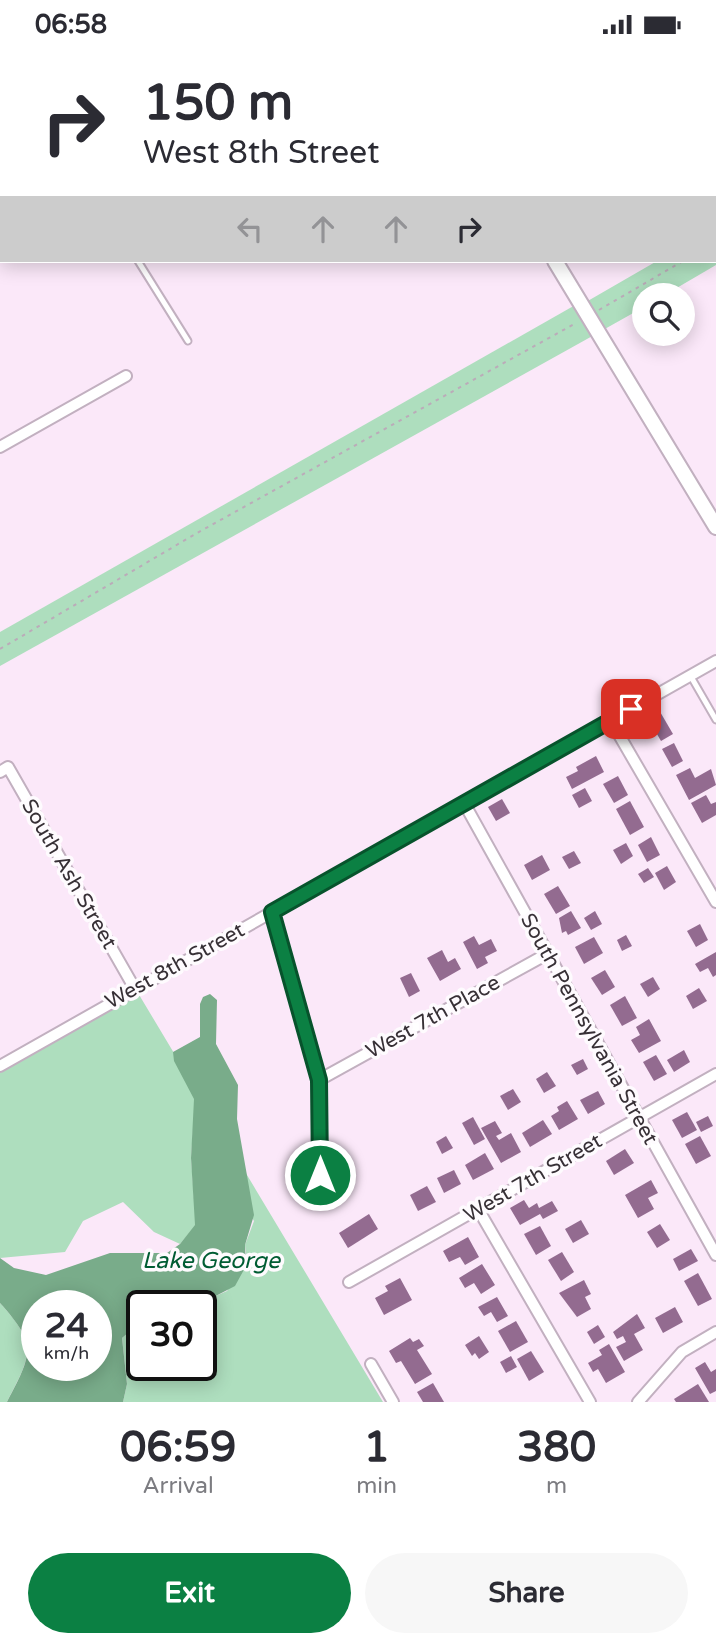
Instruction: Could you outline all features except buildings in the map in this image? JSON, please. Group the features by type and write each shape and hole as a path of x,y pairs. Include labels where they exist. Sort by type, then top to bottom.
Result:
{"street":[{"path":"556,263 716,527"},
{"path":"0,447 127,376"},
{"name":"West 8th Street","path":"0,1066 716,661"},
{"path":"611,721 716,902"},
{"name":"South Ash Street","path":"0,772 8,767 135,989"},
{"name":"South Pennsylvania Street","path":"464,803 716,1255"},
{"path":"272,912 319,1080 320,1175"},
{"name":"West 7th Place","path":"319,1080 547,954"},
{"name":"West 7th Street","path":"349,1282 716,1074"},
{"path":"478,1209 590,1402"},
{"path":"638,1402 682,1352 716,1332"},
{"path":"371,1364 393,1402"}],"lane":[{"path":"139,263 188,341"},
{"path":"690,675 716,720"}],"path":[{"path":"0,649 197,533 588,317 680,263"}],"shaded area":[{"path":"654,263 716,263 685,283 632,283 632,314 603,330 586,302"},
{"path":"577,304 596,334 0,666 0,632"},
{"path":"138,993 383,1402 123,1402 127,1381 217,1381 217,1295 227,1291 247,1260 245,1245 254,1221 194,1115 191,1158 196,1225 180,1244 154,1232 123,1202 83,1221 65,1252 0,1258 0,1073"},
{"path":"0,1303 21,1329 21,1374 7,1402 0,1402"},
{"path":"126,1335 126,1375 122,1338"}],"water":[{"name":"Lake George","path":"210,994 217,1000 216,1044 238,1085 237,1119 254,1215 245,1245 246,1266 235,1286 217,1295 217,1290 126,1290 126,1335 122,1338 127,1384 123,1402 7,1402 21,1374 21,1381 112,1381 112,1290 21,1290 21,1329 0,1303 0,1258 14,1268 46,1275 110,1253 167,1253 180,1244 195,1225 191,1158 194,1099 174,1061 173,1052 200,1037 200,1004 203,997"}],"route":[{"path":"320,1175 319,1080 272,912 631,709"}]}
